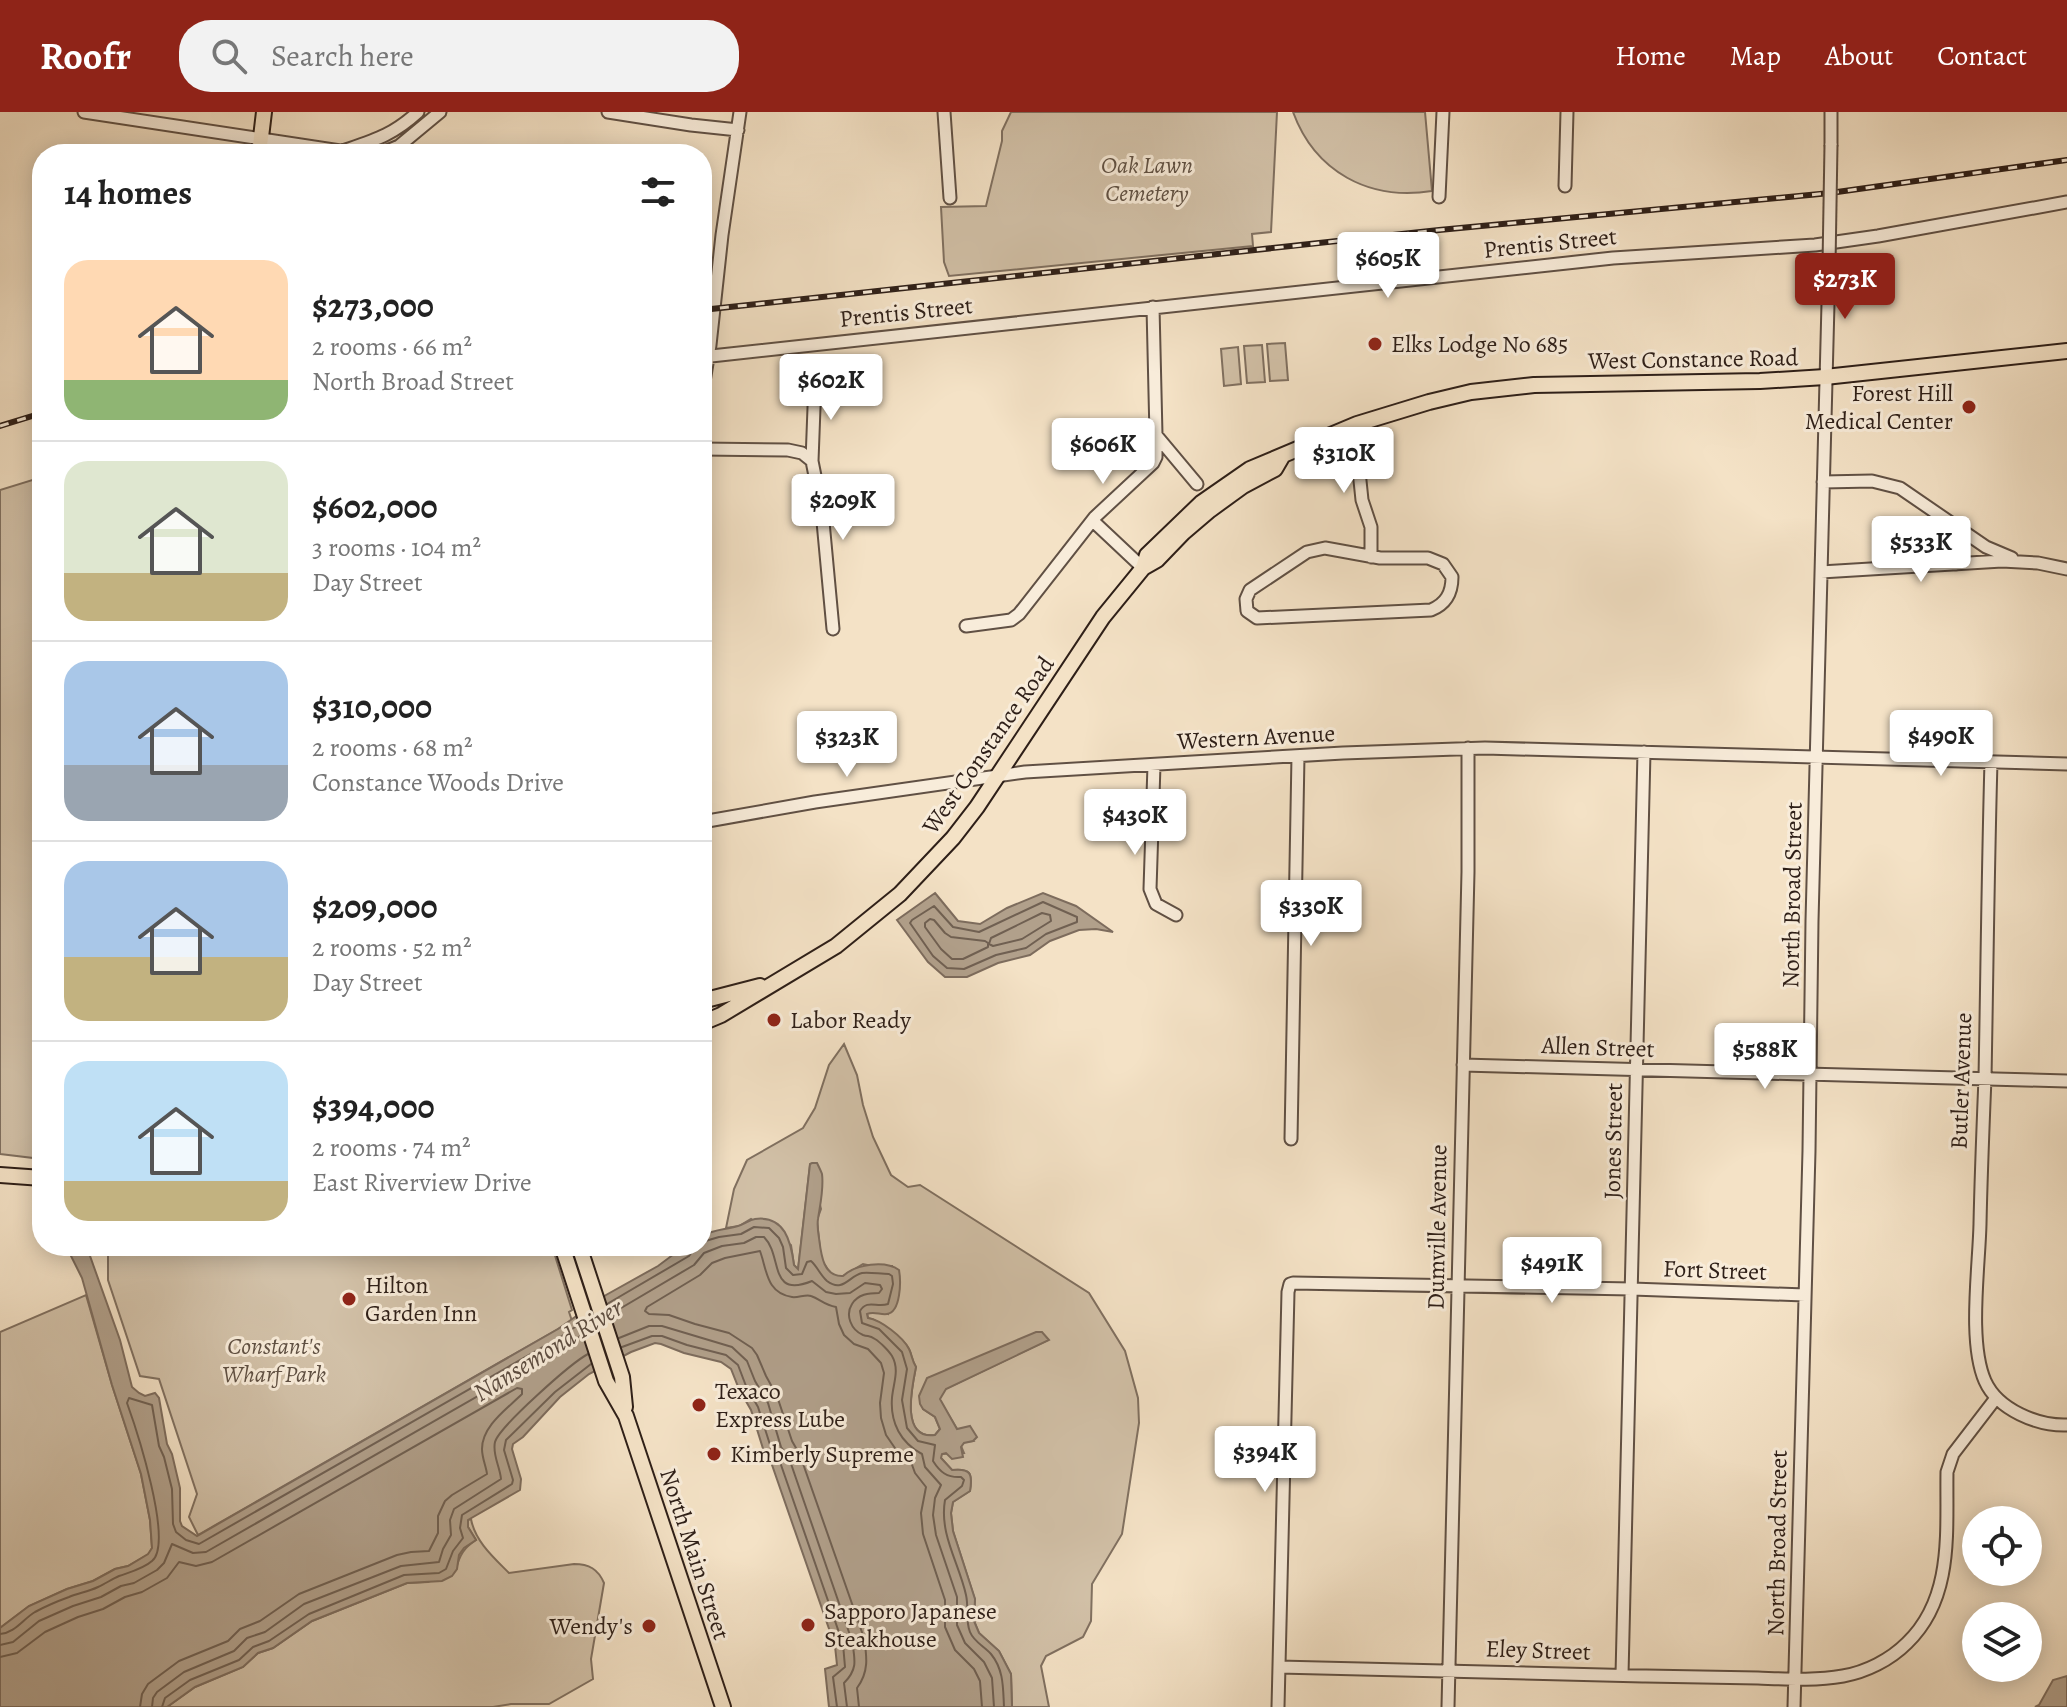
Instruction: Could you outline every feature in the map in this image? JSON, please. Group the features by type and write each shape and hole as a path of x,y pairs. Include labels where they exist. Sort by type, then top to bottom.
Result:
{"main road":[{"path":"260,144 264,112"},
{"name":"West Constance Road","path":"712,1018 836,946 900,894 953,838 1103,617 1143,568 1147,555 1201,503 1250,469 1341,430 1471,392 1506,387 1825,377 2067,351"},
{"name":"West Constance Road","path":"712,998 772,983"},
{"path":"0,1175 32,1177"},
{"name":"North Main Street","path":"565,1256 604,1373 626,1416 723,1707"},
{"name":"North Main Street","path":"582,1256 622,1377 626,1416"}],"street":[{"path":"84,112 245,144"},
{"path":"362,144 389,134 418,112"},
{"path":"401,144 440,112"},
{"path":"608,112 738,130"},
{"path":"712,304 740,112"},
{"path":"944,112 950,198"},
{"path":"1439,197 1443,112"},
{"path":"1565,186 1567,112"},
{"name":"North Broad Street","path":"1794,1707 1831,112"},
{"name":"Prentis Street","path":"712,355 1613,258 1815,245 2067,202"},
{"path":"966,626 1011,620 1019,614 1093,521 1153,463 1156,435 1153,307"},
{"path":"815,381 812,461 822,511 833,629"},
{"path":"1341,430 1359,471 1362,500 1371,527 1371,557"},
{"path":"1156,435 1197,484"},
{"path":"712,449 788,450 802,453 812,461"},
{"path":"1823,482 1872,481 1900,488 1986,547 2020,561"},
{"path":"1093,521 1143,568"},
{"path":"1956,564 1963,531"},
{"path":"1325,548 1371,557 1434,559 1452,577 1449,595 1431,610 1257,618 1247,611 1246,599 1250,590 1307,552 1325,548"},
{"path":"1821,572 2020,561 2067,569"},
{"name":"Western Avenue","path":"712,820 1025,772 1468,748 2067,764"},
{"name":"Dumville Avenue","path":"1448,1707 1468,748"},
{"name":"Jones Street","path":"1622,1675 1644,752"},
{"path":"1291,1139 1298,756"},
{"name":"Butler Avenue","path":"1991,762 1985,1080 1976,1303 1981,1370 1996,1398"},
{"path":"1154,765 1150,889 1156,904 1176,915"},
{"name":"Allen Street","path":"1463,1065 2067,1081"},
{"name":"Fort Street","path":"1279,1667 1288,1286 1293,1283 1805,1295"},
{"path":"1996,1398 2027,1417 2067,1425"},
{"name":"Eley Street","path":"1279,1667 1822,1679 1878,1664 1905,1645 1926,1620 1940,1589 1945,1567 1949,1462 1996,1398"},
{"path":"1278,1707 1279,1667"}],"green space":[{"name":"Oak Lawn Cemetery","path":"1011,112 1277,112 1271,232 1252,234 1253,246 949,276 944,262 941,207 986,206 1002,131"},
{"path":"1293,112 1425,112 1432,191 1387,191 1347,178 1315,151"},
{"path":"1285,343 1288,380 1270,381 1267,344"},
{"path":"1262,345 1265,382 1247,383 1244,346"},
{"path":"1238,347 1241,384 1224,386 1221,349"},
{"path":"32,480 32,1158 0,1154 0,490"},
{"path":"844,1044 857,1075 873,1137 891,1175 908,1187 920,1185 1089,1293 1125,1351 1138,1398 1139,1423 1122,1534 1092,1584 1091,1621 1083,1637 1046,1656 1041,1666 1049,1707 1012,1707 1011,1674 999,1651 979,1633 974,1621 975,1600 953,1531 951,1513 953,1502 970,1491 971,1480 969,1473 952,1470 941,1458 941,1454 964,1453 961,1446 964,1442 973,1441 957,1429 939,1399 945,1389 1048,1340 928,1378 923,1409 935,1417 940,1429 935,1435 924,1434 917,1429 911,1410 916,1367 909,1349 891,1330 868,1318 867,1313 888,1314 892,1266 863,1264 843,1276 830,1273 821,1259 817,1220 821,1209 810,1165 798,1270 794,1265 791,1245 751,1219 739,1226 726,1228 734,1189 747,1160 803,1128 815,1108 829,1065"},
{"name":"Constant's Wharf Park","path":"108,1256 555,1256 572,1310 569,1312 572,1321 198,1535 189,1517 197,1494 159,1379 140,1376 108,1280"},
{"path":"86,1295 141,1474 152,1548 149,1554 128,1566 29,1606 0,1628 0,1332"},
{"path":"471,1519 481,1542 509,1573 574,1564 589,1566 599,1574 604,1583 591,1659 593,1679 549,1704 493,1707 167,1707 195,1687 243,1667 258,1653 273,1648 312,1621 407,1583 428,1582 456,1569 463,1552 476,1540 468,1527 468,1520"}],"water":[{"path":"935,893 958,921 980,924 1007,908 1043,893 1076,906 1113,932 1079,930 1050,941 1030,955 998,963 967,977 945,977 928,962 897,920"},
{"name":"Nansemond River","path":"817,1163 822,1174 818,1226 822,1257 827,1269 843,1276 871,1265 886,1265 899,1270 900,1288 895,1308 887,1314 867,1314 868,1318 897,1334 910,1351 916,1367 911,1410 917,1429 924,1434 935,1435 940,1429 935,1417 920,1404 919,1396 927,1378 1036,1332 1042,1332 1049,1340 946,1389 940,1399 957,1429 970,1426 977,1437 961,1447 963,1457 952,1459 946,1453 941,1458 952,1470 966,1471 970,1476 970,1491 953,1502 953,1531 975,1599 974,1621 979,1633 999,1651 1011,1674 1012,1707 829,1707 825,1669 837,1665 835,1646 751,1410 731,1369 721,1362 655,1343 589,1374 560,1397 513,1444 521,1479 520,1490 468,1520 468,1527 476,1540 459,1555 457,1569 452,1576 442,1581 407,1583 312,1621 273,1648 258,1653 243,1667 195,1687 167,1707 0,1707 0,1628 29,1606 128,1566 152,1548 141,1474 82,1278 71,1256 90,1256 120,1340 132,1387 145,1396 155,1393 159,1398 167,1444 180,1488 180,1521 182,1526 197,1536 558,1329 606,1295 671,1256 712,1256 712,1232 755,1219 773,1221 785,1232 794,1265 798,1269 810,1164"},
{"path":"2067,1676 2067,1707 2035,1707 2053,1680"}],"railway":[{"path":"712,309 1439,230 1830,193 2067,160"},
{"path":"0,426 32,416"}],"place":[{"name":"Elks Lodge No 685","path":"1375,344"},
{"name":"Forest Hill Medical Center","path":"1969,407"},
{"name":"Labor Ready","path":"774,1020"},
{"name":"Hilton Garden Inn","path":"349,1299"},
{"name":"Texaco Express Lube","path":"699,1405"},
{"name":"Kimberly Supreme","path":"714,1454"},
{"name":"Sapporo Japanese Steakhouse","path":"808,1625"},
{"name":"Wendy's","path":"649,1626"}]}
